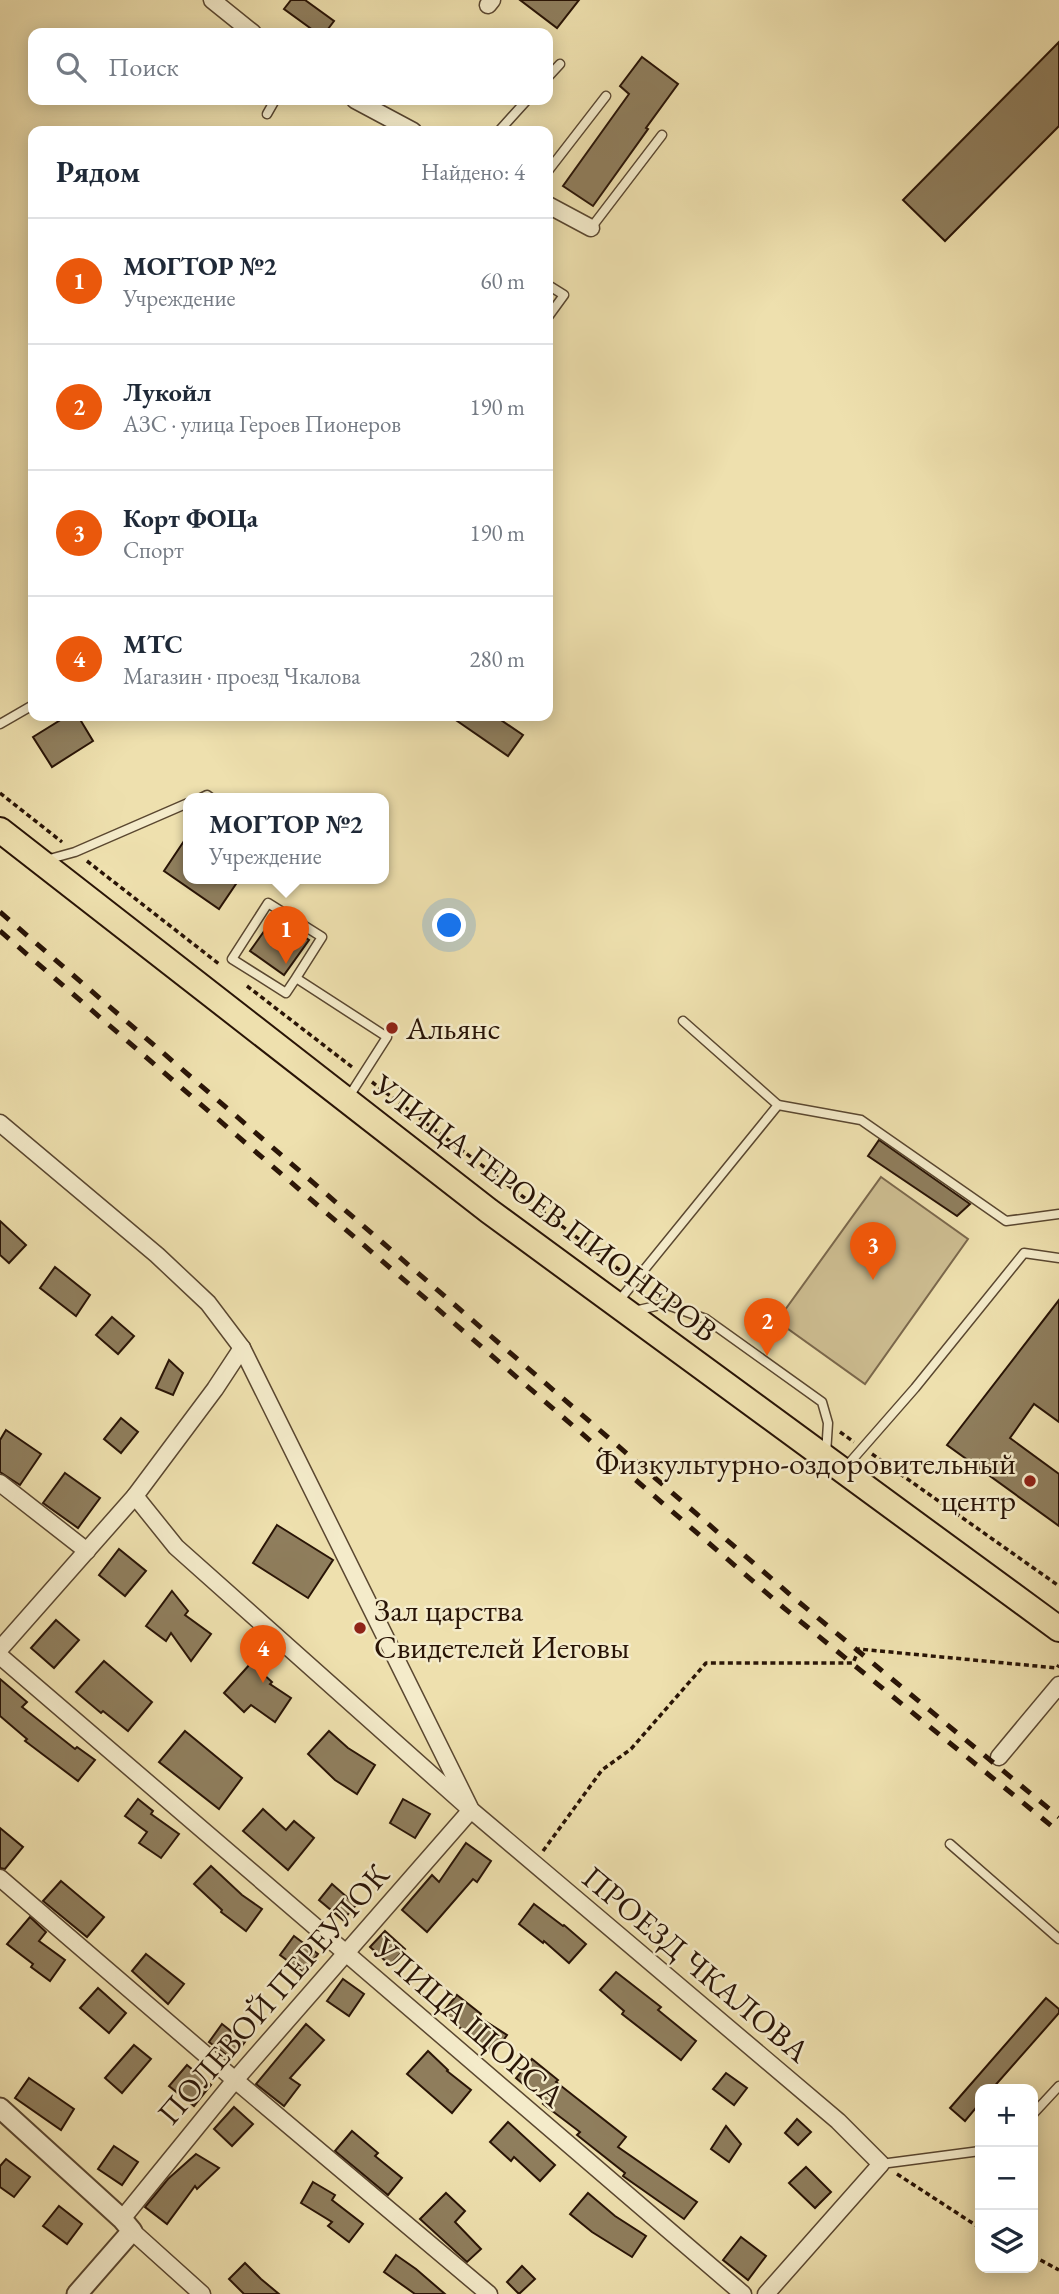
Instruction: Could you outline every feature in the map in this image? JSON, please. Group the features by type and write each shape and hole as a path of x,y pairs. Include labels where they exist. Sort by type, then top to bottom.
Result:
{"main road":[{"name":"УЛИЦА ГЕРОЕВ ПИОНЕРОВ","path":"0,830 489,1211 1059,1629"}],"street":[{"path":"212,0 247,28"},
{"path":"364,105 404,126"},
{"path":"553,208 591,228"},
{"path":"0,1123 156,1255 208,1303 242,1348 215,1389 135,1496 0,1649"},
{"name":"ПРОЕЗД ЧКАЛОВА","path":"242,1348 471,1810"},
{"path":"0,1482 87,1551"},
{"name":"ПРОЕЗД ЧКАЛОВА","path":"135,1496 176,1547 471,1810 838,2121 881,2164"},
{"name":"УЛИЦА ЩОРСА","path":"0,1656 743,2294"},
{"path":"999,1757 1059,1685"},
{"name":"ПОЛЕВОЙ ПЕРЕУЛОК","path":"77,2294 235,2080 471,1810"},
{"path":"0,1878 489,2294"},
{"path":"0,2108 202,2294"},
{"path":"770,2293 881,2164"}],"lane":[{"path":"553,72 560,64"},
{"path":"553,165 606,96"},
{"path":"267,114 272,105"},
{"path":"504,126 522,105"},
{"path":"591,228 662,135"},
{"path":"553,288 564,295 553,310"},
{"path":"0,724 28,708"},
{"path":"40,861 75,852 183,805"},
{"path":"268,903 322,937 296,978 286,993 232,959 268,903"},
{"path":"296,978 387,1037 346,1101"},
{"path":"683,1021 778,1105 861,1120 1006,1222 1059,1214"},
{"path":"622,1309 635,1282 778,1105"},
{"path":"622,1309 665,1304 706,1319 821,1402 828,1423 834,1464 862,1447 915,1388 1024,1253 1059,1258"},
{"path":"950,1844 1059,1939"},
{"path":"1038,2109 1059,2086"},
{"path":"881,2164 975,2152"}],"path":[{"path":"0,793 221,966"},
{"path":"243,983 635,1282"},
{"path":"828,1423 1059,1587"},
{"path":"534,1863 602,1770 631,1748 706,1663 853,1663 859,1649 1057,1668 1059,1665"},
{"path":"881,2164 975,2225"},
{"path":"1038,2259 1059,2270"}],"shaded area":[{"path":"881,1177 968,1239 865,1384 777,1321"}],"building":[{"path":"291,0 305,0 334,21 329,28 310,28 284,9"},
{"path":"520,0 579,0 557,28"},
{"path":"1059,42 1059,126 945,241 903,200"},
{"path":"642,57 678,84 593,206 563,186 629,94 620,86"},
{"path":"59,721 81,721 93,741 52,767 33,737"},
{"path":"457,721 502,721 523,735 508,756"},
{"path":"183,842 183,884 236,884 219,909 164,871"},
{"path":"275,916 309,940 284,975 250,951"},
{"path":"879,1140 970,1204 957,1216 868,1156"},
{"path":"0,1221 26,1245 9,1263 0,1255"},
{"path":"55,1267 90,1295 76,1316 40,1288"},
{"path":"1059,1300 1059,1422 1034,1404 1010,1438 1059,1474 1059,1526 947,1445"},
{"path":"112,1317 134,1336 118,1354 96,1335"},
{"path":"169,1360 183,1373 173,1395 156,1388"},
{"path":"121,1418 138,1432 121,1453 104,1439"},
{"path":"6,1430 41,1454 20,1485 0,1472 0,1440"},
{"path":"65,1473 100,1498 78,1528 43,1503"},
{"path":"277,1525 333,1560 308,1598 253,1563"},
{"path":"119,1549 146,1571 125,1596 99,1575"},
{"path":"172,1591 188,1611 185,1615 211,1634 191,1661 171,1633 166,1641 146,1626"},
{"path":"56,1620 79,1640 54,1668 31,1648"},
{"path":"104,1661 152,1702 128,1731 76,1692"},
{"path":"251,1663 272,1682 270,1684 291,1698 275,1722 251,1705 244,1712 224,1693"},
{"path":"0,1679 27,1702 22,1707 75,1749 77,1747 95,1760 78,1781 25,1741 27,1739 0,1716"},
{"path":"185,1731 242,1778 219,1809 159,1762"},
{"path":"329,1731 348,1748 375,1765 357,1794 335,1780 308,1754"},
{"path":"138,1799 153,1811 151,1814 179,1834 161,1858 139,1843 147,1832 125,1816"},
{"path":"403,1799 430,1814 415,1838 390,1823"},
{"path":"263,1809 286,1830 294,1821 314,1838 288,1870 243,1831"},
{"path":"0,1828 23,1847 5,1869 0,1868"},
{"path":"466,1843 491,1861 477,1882 473,1879 427,1932 402,1910 432,1875 439,1882"},
{"path":"211,1866 242,1895 262,1909 246,1931 221,1912 222,1910 194,1884"},
{"path":"61,1881 104,1917 87,1937 43,1901"},
{"path":"332,1884 356,1905 343,1920 319,1900"},
{"path":"534,1904 586,1944 569,1963 519,1924"},
{"path":"30,1917 46,1932 39,1941 65,1960 50,1981 7,1944"},
{"path":"385,1931 405,1949 390,1965 370,1947"},
{"path":"294,1936 318,1954 304,1973 280,1955"},
{"path":"146,1954 184,1984 168,2004 132,1971"},
{"path":"616,1972 661,2007 658,2010 696,2041 681,2060 622,2014 624,2011 600,1990"},
{"path":"343,1979 364,1994 349,2016 327,2001"},
{"path":"98,1988 126,2013 109,2033 80,2008"},
{"path":"457,1995 481,2014 479,2017 507,2035 494,2054 470,2039 471,2037 442,2013"},
{"path":"1046,1998 1059,2009 1059,2013 996,2084 975,2084 975,2109 965,2121 950,2108"},
{"path":"222,2024 245,2042 232,2059 209,2042"},
{"path":"306,2024 324,2040 290,2078 300,2085 284,2106 256,2084"},
{"path":"134,2045 151,2059 122,2093 105,2078"},
{"path":"428,2051 471,2090 452,2113 407,2074"},
{"path":"532,2059 558,2080 556,2082 626,2137 618,2147 697,2202 684,2219 623,2176 625,2173 577,2135 580,2132 543,2104 545,2102 516,2078"},
{"path":"187,2065 211,2085 194,2106 169,2086"},
{"path":"726,2073 747,2088 734,2105 713,2089"},
{"path":"29,2078 74,2109 61,2130 15,2098"},
{"path":"234,2107 253,2124 232,2146 214,2129"},
{"path":"797,2119 811,2132 798,2145 785,2133"},
{"path":"508,2122 555,2165 540,2181 514,2157 511,2161 490,2142"},
{"path":"726,2126 741,2144 729,2162 711,2149"},
{"path":"352,2131 378,2153 375,2156 402,2178 388,2195 335,2151"},
{"path":"114,2146 138,2162 122,2185 98,2169"},
{"path":"196,2154 219,2168 197,2189 195,2186 167,2224 145,2207 168,2179"},
{"path":"6,2159 30,2177 14,2197 0,2187 0,2166"},
{"path":"806,2167 831,2192 815,2208 789,2183"},
{"path":"313,2182 335,2195 332,2200 363,2224 349,2242 328,2226 332,2222 301,2203"},
{"path":"446,2193 465,2211 455,2222 481,2249 467,2262 420,2219"},
{"path":"588,2193 615,2216 646,2236 632,2257 592,2232 570,2214"},
{"path":"59,2206 82,2224 67,2244 43,2226"},
{"path":"741,2237 766,2256 748,2280 723,2260"},
{"path":"396,2255 445,2294 415,2294 384,2272"},
{"path":"245,2263 279,2294 244,2294 229,2279"},
{"path":"522,2266 535,2279 519,2294 507,2282"}],"railway":[{"path":"0,912 794,1598 1059,1817"},
{"path":"0,931 784,1608 1059,1832"}],"place":[{"name":"МОГТОР №2","path":"286,964"},
{"name":"Альянс","path":"392,1028"},
{"name":"Корт ФОЦа","path":"873,1280"},
{"name":"Лукойл","path":"767,1356"},
{"name":"Физкультурно-оздоровительный центр","path":"1030,1481"},
{"name":"Зал царства Свидетелей Иеговы","path":"360,1628"},
{"name":"МТС","path":"263,1683"}]}
